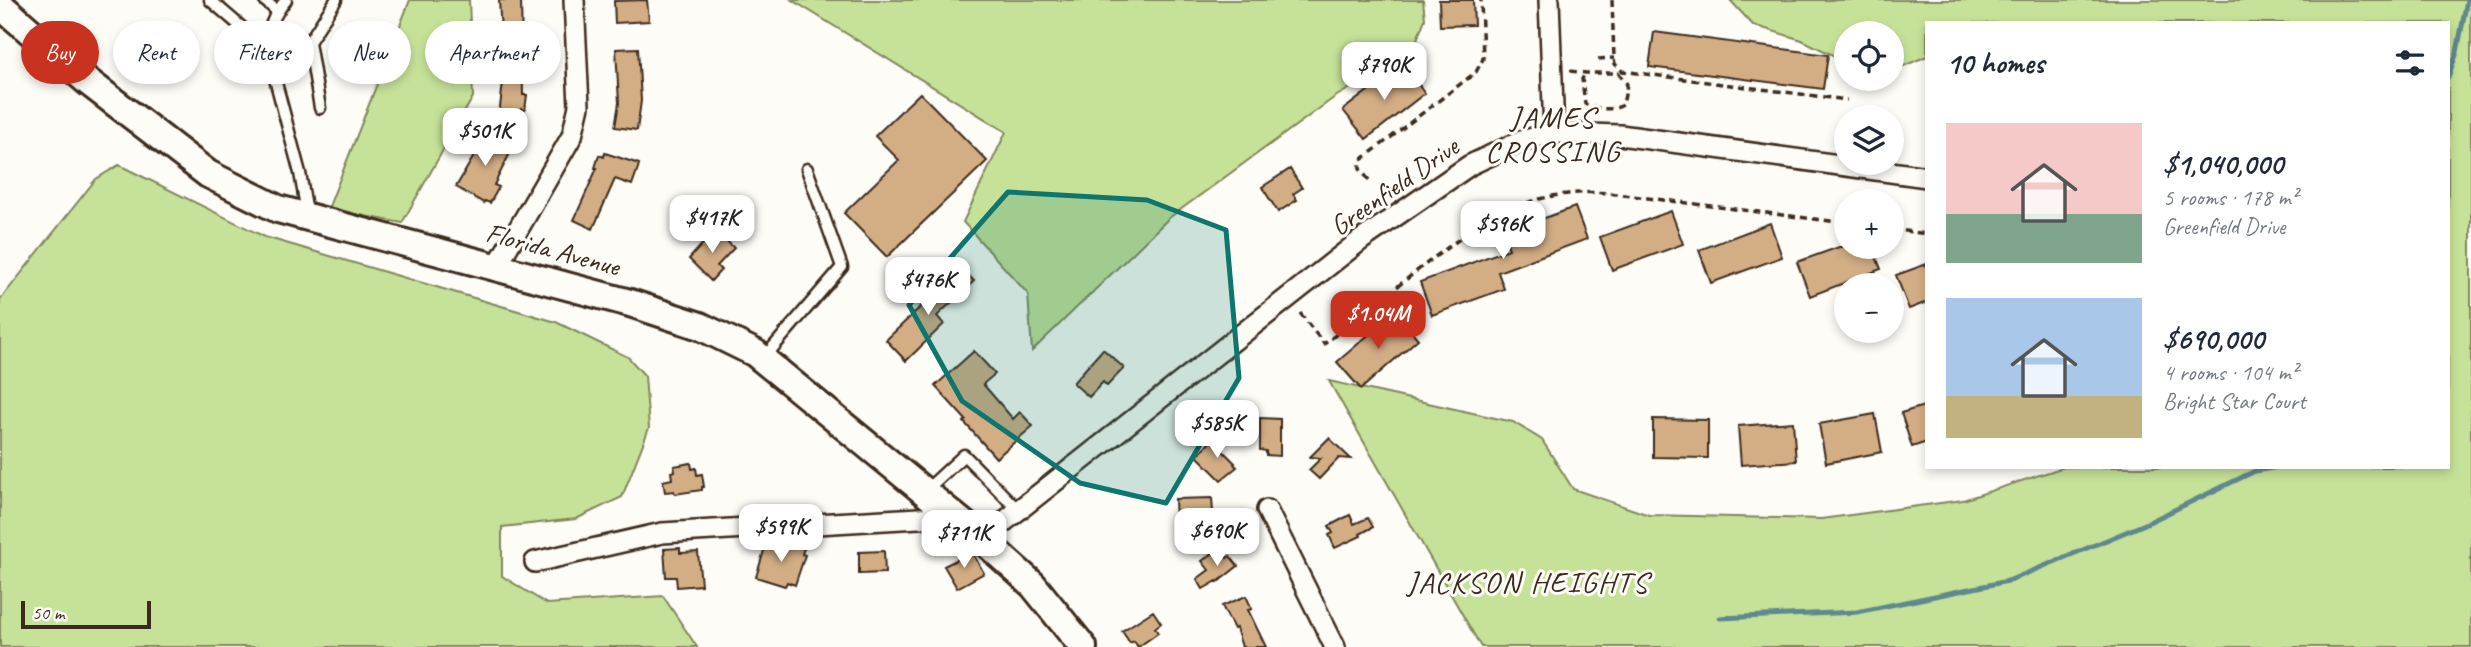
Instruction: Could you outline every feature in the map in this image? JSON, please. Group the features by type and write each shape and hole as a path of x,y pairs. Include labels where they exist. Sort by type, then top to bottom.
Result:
{"main road":[{"name":"Florida Avenue","path":"0,5 87,81 208,174 278,209 630,303 700,326 754,353 982,539 1033,585 1083,647"}],"street":[{"path":"497,266 572,136 579,106 574,0"},
{"path":"1549,0 1554,133"},
{"name":"Greenfield Drive","path":"982,539 1361,240 1470,165 1521,141 1554,133 1620,135 1925,177"},
{"path":"1267,510 1335,647"},
{"path":"536,562 662,533 953,516"}],"lane":[{"path":"210,0 234,21"},
{"path":"264,0 277,11"},
{"path":"273,21 286,0"},
{"path":"314,34 336,0"},
{"path":"314,72 320,108"},
{"path":"276,84 300,173 307,217"},
{"path":"763,360 842,267 807,169"},
{"path":"924,492 964,455 1018,510"}],"path":[{"path":"1369,180 1359,165 1360,161 1467,79 1481,65 1481,0"},
{"path":"1586,74 1582,79 1585,104 1618,108 1624,102 1626,80 1614,58 1612,0"},
{"path":"1598,59 1614,58"},
{"path":"1570,61 1570,71 1586,74 1620,71 1847,100"},
{"path":"1300,313 1324,344 1474,228 1521,204 1553,195 1608,193 1834,221"},
{"path":"1904,231 1925,234"}],"highlighted area":[{"path":"1008,192 1147,200 1226,230 1239,378 1166,503 1080,483 962,401 909,305"}],"green space":[{"path":"410,0 469,0 470,21 425,21 425,84 472,84 473,97 402,223 328,209 377,84 411,84 411,21 402,21"},
{"path":"792,0 1423,0 1425,19 1412,52 1335,97 1169,218 1032,351 1028,294 963,222 1006,132"},
{"path":"1730,0 2471,0 2471,647 1481,647 1329,381 1513,422 1542,440 1573,489 1649,515 1821,519 1963,500 2058,469 2450,469 2450,21 1925,21 1925,57 1904,66 1904,21 1834,21 1834,56 1802,40 1753,25"},
{"path":"119,165 265,237 556,322 628,357 645,376 649,428 622,497 576,519 502,527 502,576 547,604 663,596 697,647 0,647 0,300 96,179"}],"building":[{"path":"499,0 521,0 521,21 500,21"},
{"path":"647,0 649,21 615,23 614,1"},
{"path":"1439,0 1473,0 1474,25 1440,26"},
{"path":"1654,32 1828,55 1823,89 1649,67"},
{"path":"638,48 641,101 637,130 615,127 619,103 616,49"},
{"path":"1403,64 1425,93 1366,139 1343,110"},
{"path":"503,84 523,84 523,95 527,95 525,110 521,109 521,115 515,114 514,118 499,116"},
{"path":"920,93 987,161 887,257 844,213 899,160 875,136"},
{"path":"481,134 495,142 496,136 511,144 508,149 511,151 494,185 499,187 490,203 484,203 456,187 474,156 470,154"},
{"path":"605,153 639,164 632,185 615,179 593,229 574,220 597,168 599,155 604,157"},
{"path":"1290,169 1302,188 1293,194 1297,200 1278,212 1262,187"},
{"path":"1575,207 1587,239 1498,272 1504,289 1432,315 1420,282 1509,249 1503,233"},
{"path":"1671,211 1683,244 1612,270 1600,237"},
{"path":"1770,223 1782,257 1711,283 1699,250"},
{"path":"715,230 734,248 717,266 721,270 711,281 689,259"},
{"path":"1834,249 1834,259 1877,259 1881,269 1870,273 1834,273 1834,287 1810,296 1797,262"},
{"path":"1925,265 1925,303 1909,309 1904,296 1904,273 1902,273"},
{"path":"961,268 974,281 937,316 944,324 906,361 886,340"},
{"path":"1395,312 1418,339 1361,389 1337,362"},
{"path":"1103,349 1124,368 1107,386 1103,382 1089,397 1073,383"},
{"path":"974,351 995,374 983,384 1013,419 1020,412 1033,426 996,458 935,386"},
{"path":"1925,406 1925,443 1912,447 1901,413"},
{"path":"1875,414 1882,452 1826,463 1819,424"},
{"path":"1260,418 1280,419 1280,456 1266,455 1266,451 1260,450"},
{"path":"1653,419 1708,420 1708,458 1653,457"},
{"path":"1793,422 1796,461 1741,465 1738,426"},
{"path":"1329,438 1351,459 1339,458 1319,479 1309,470 1321,458 1310,457"},
{"path":"1212,440 1237,467 1221,480 1197,456"},
{"path":"691,463 692,469 696,468 697,475 702,474 702,490 675,494 674,491 665,492 663,481 672,479 674,466"},
{"path":"1212,498 1213,512 1208,512 1208,520 1176,521 1175,499"},
{"path":"1350,515 1354,524 1368,518 1373,527 1335,548 1329,535 1333,533 1329,526"},
{"path":"780,541 804,548 802,554 805,555 795,585 787,582 785,586 756,577 766,544 778,548"},
{"path":"680,548 680,553 698,552 701,585 677,587 676,577 666,577 664,549"},
{"path":"1220,548 1227,558 1230,556 1238,566 1218,582 1203,589 1197,579 1209,570 1202,561"},
{"path":"884,551 885,573 859,574 859,552"},
{"path":"972,552 984,573 957,588 944,566"},
{"path":"1246,596 1252,609 1248,610 1266,647 1242,647 1236,628 1234,629 1222,606"},
{"path":"1153,611 1161,623 1155,628 1158,633 1138,647 1134,641 1130,643 1122,631"}],"waterway":[{"path":"2450,71 2457,52 2467,0"},
{"path":"1720,618 1857,612 2008,581 2145,524 2255,471 2266,469"}],"district":[{"name":"JAMES CROSSING","path":"1553,134"},
{"name":"JACKSON HEIGHTS","path":"1528,582"}]}
